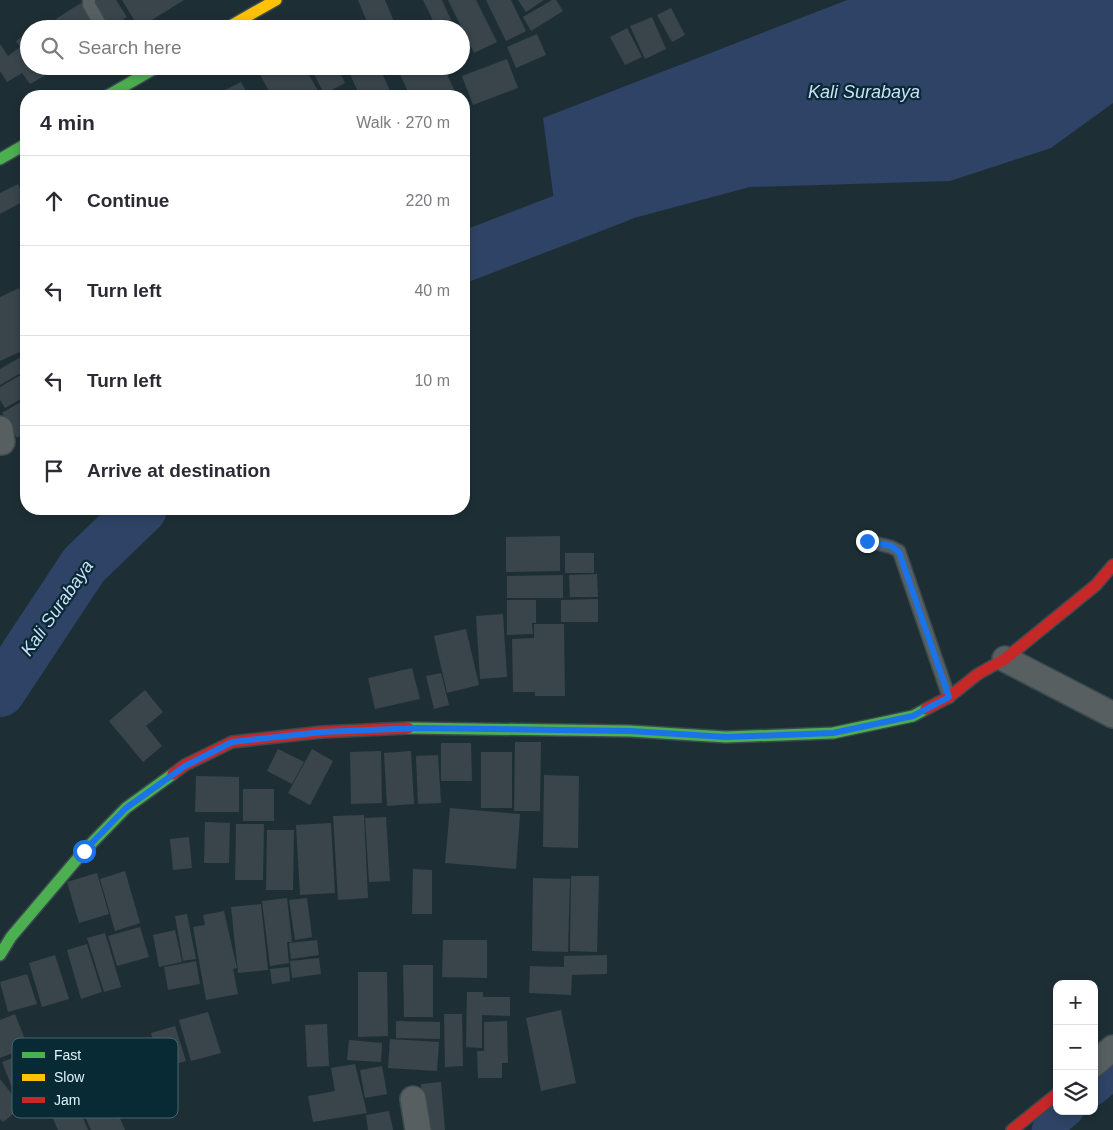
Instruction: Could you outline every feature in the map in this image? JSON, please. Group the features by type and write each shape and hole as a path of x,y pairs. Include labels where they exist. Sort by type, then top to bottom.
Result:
{"street":[{"path":"241,20 276,0"},
{"path":"118,90 144,75"},
{"path":"0,159 20,147"},
{"path":"0,955 10,937 84,851 126,808 185,766 232,742 322,732 418,728 630,731 726,737 833,733 913,716 949,697 978,674 1005,658 1096,585 1113,565"},
{"path":"1005,658 1113,715"},
{"path":"1098,1061 1113,1048"},
{"path":"1012,1130 1053,1097"},
{"path":"412,1099 418,1130"}],"lane":[{"path":"89,0 89,4 98,20"},
{"path":"132,75 135,80"},
{"path":"867,541 891,546 899,552 949,697"}],"water":[{"name":"Kali Surabaya","path":"847,0 1113,0 1113,103 1051,148 950,181 750,187 559,238 543,118"}],"building":[{"path":"91,0 116,0 127,17 122,20 103,20"},
{"path":"122,0 184,0 152,20 134,20"},
{"path":"358,0 385,0 393,20 366,20"},
{"path":"423,0 442,0 451,20 433,20"},
{"path":"448,0 476,0 497,42 474,53 470,45 470,20 458,20"},
{"path":"486,0 511,0 526,31 506,41"},
{"path":"518,0 544,0 526,12"},
{"path":"552,0 556,0 563,11 531,31 523,17"},
{"path":"81,3 92,20 54,20"},
{"path":"671,8 685,35 672,42 657,15"},
{"path":"652,17 666,49 645,59 630,26"},
{"path":"627,28 642,57 625,65 610,37"},
{"path":"537,34 546,55 516,68 507,47"},
{"path":"20,38 20,47 16,41"},
{"path":"0,44 8,56 20,47 20,74 7,82 0,71"},
{"path":"507,59 518,88 473,105 470,90 467,90 462,76 470,75 470,73"},
{"path":"23,75 46,75 30,84"},
{"path":"260,75 309,75 318,90 269,90"},
{"path":"314,75 341,75 345,83 332,90 322,90"},
{"path":"350,75 383,75 390,90 357,90"},
{"path":"400,75 447,75 454,90 407,90"},
{"path":"241,82 246,90 225,90"},
{"path":"18,184 20,188 20,203 0,214 0,193"},
{"path":"19,288 20,290 20,352 0,361 0,297"},
{"path":"20,357 20,373 0,385 0,369"},
{"path":"20,375 20,399 5,408 0,400 0,387"},
{"path":"20,402 20,436 17,438 2,413"},
{"path":"560,536 560,571 506,572 506,537"},
{"path":"565,553 594,553 594,573 565,573"},
{"path":"597,574 598,597 570,597 569,575"},
{"path":"563,575 563,598 507,598 507,576"},
{"path":"598,599 598,622 561,622 561,600"},
{"path":"507,600 536,600 536,623 532,623 533,634 507,635"},
{"path":"503,614 507,677 480,679 476,616"},
{"path":"534,624 564,624 565,696 535,696 535,692 513,692 512,639 534,638"},
{"path":"466,629 479,685 447,693 434,636"},
{"path":"412,668 420,699 375,709 368,678"},
{"path":"441,673 449,705 434,709 426,676"},
{"path":"145,690 163,712 146,726 162,746 143,762 109,721"},
{"path":"515,742 541,742 540,811 514,811"},
{"path":"441,743 471,743 472,781 441,781"},
{"path":"278,749 304,762 292,784 267,771"},
{"path":"312,749 333,761 310,805 288,793"},
{"path":"381,751 382,803 351,804 350,752"},
{"path":"411,751 414,804 387,806 384,753"},
{"path":"481,752 512,752 512,808 481,808"},
{"path":"438,755 441,803 418,804 416,756"},
{"path":"544,775 579,776 578,848 543,847"},
{"path":"196,776 239,777 239,812 195,812"},
{"path":"243,789 274,789 274,821 243,821"},
{"path":"450,808 520,814 516,869 445,863"},
{"path":"364,815 368,898 338,900 333,816"},
{"path":"386,817 390,881 369,882 365,818"},
{"path":"205,822 230,823 229,863 204,863"},
{"path":"331,823 335,893 300,895 296,825"},
{"path":"236,824 264,824 263,880 235,880"},
{"path":"267,830 294,830 293,890 266,890"},
{"path":"189,837 192,868 173,870 170,839"},
{"path":"413,869 432,870 432,914 412,914"},
{"path":"125,871 140,923 115,931 100,879"},
{"path":"97,873 109,914 79,923 67,882"},
{"path":"571,876 599,876 597,952 570,951"},
{"path":"533,878 570,879 568,952 532,951"},
{"path":"287,898 292,942 287,942 289,963 270,966 262,901"},
{"path":"307,898 312,937 295,940 289,900"},
{"path":"261,904 268,970 238,973 231,907"},
{"path":"224,911 237,968 233,969 238,994 206,1000 193,927 205,925 203,915"},
{"path":"187,914 196,959 183,961 175,916"},
{"path":"140,927 149,957 117,966 108,936"},
{"path":"175,930 182,962 159,967 153,935"},
{"path":"105,933 121,987 104,992 87,938"},
{"path":"317,940 319,955 291,959 289,943"},
{"path":"443,940 487,940 487,978 442,977"},
{"path":"87,944 102,992 81,999 67,950"},
{"path":"55,955 69,999 42,1007 29,963"},
{"path":"607,955 607,974 572,975 571,995 529,993 530,966 564,967 564,956"},
{"path":"319,958 321,974 292,978 290,961"},
{"path":"196,961 200,984 168,990 164,967"},
{"path":"403,965 433,965 433,1017 404,1017"},
{"path":"289,967 290,981 272,984 270,969"},
{"path":"358,972 387,972 388,1036 358,1037"},
{"path":"27,974 37,1004 8,1012 0,982"},
{"path":"467,992 483,992 483,997 510,997 510,1016 482,1015 482,1048 466,1047"},
{"path":"561,1010 576,1083 541,1091 526,1018"},
{"path":"208,1012 221,1053 191,1061 179,1020"},
{"path":"15,1014 24,1038 12,1038 12,1053 0,1058 0,1020"},
{"path":"444,1014 462,1014 463,1066 445,1067"},
{"path":"396,1021 440,1022 440,1039 396,1038"},
{"path":"507,1021 508,1063 502,1063 502,1078 478,1078 477,1051 484,1051 484,1022"},
{"path":"327,1024 329,1066 307,1067 305,1025"},
{"path":"175,1026 186,1061 178,1063 178,1038 152,1038 151,1033"},
{"path":"390,1039 439,1042 437,1071 388,1068"},
{"path":"349,1040 382,1043 381,1062 347,1060"},
{"path":"12,1058 12,1087 2,1062"},
{"path":"355,1064 367,1113 313,1122 308,1096 335,1091 331,1068"},
{"path":"382,1066 387,1094 365,1098 360,1070"},
{"path":"0,1079 12,1094 12,1115 3,1122 0,1119"},
{"path":"441,1082 445,1130 425,1130 421,1084"},
{"path":"389,1111 393,1130 368,1130 366,1115"},
{"path":"53,1118 83,1118 88,1130 58,1130"},
{"path":"86,1118 120,1118 125,1130 91,1130"}],"waterway":[{"name":"Kali Surabaya","path":"470,255 620,197"},
{"name":"Kali Surabaya","path":"0,692 84,565 136,515"},
{"path":"1098,1088 1113,1075"},
{"path":"1046,1130 1064,1115"}],"traffic: fast":[{"path":"117,90 143,75"},
{"path":"0,159 20,147"},
{"path":"408,728 630,731 726,737 833,733 913,716 926,709"},
{"path":"0,955 11,937 84,851 126,808 173,774"}],"traffic: slow":[{"path":"241,20 276,0"}],"traffic: jam":[{"path":"926,709 949,697 978,674 1005,659 1096,585 1113,565"},
{"path":"173,774 185,765 232,742 322,732 408,728"},
{"path":"1012,1130 1053,1097"}],"route":[{"path":"84,851 126,808 185,766 232,742 322,732 418,728 630,731 726,737 833,733 913,716 949,697 899,552 891,546 867,541"}]}
